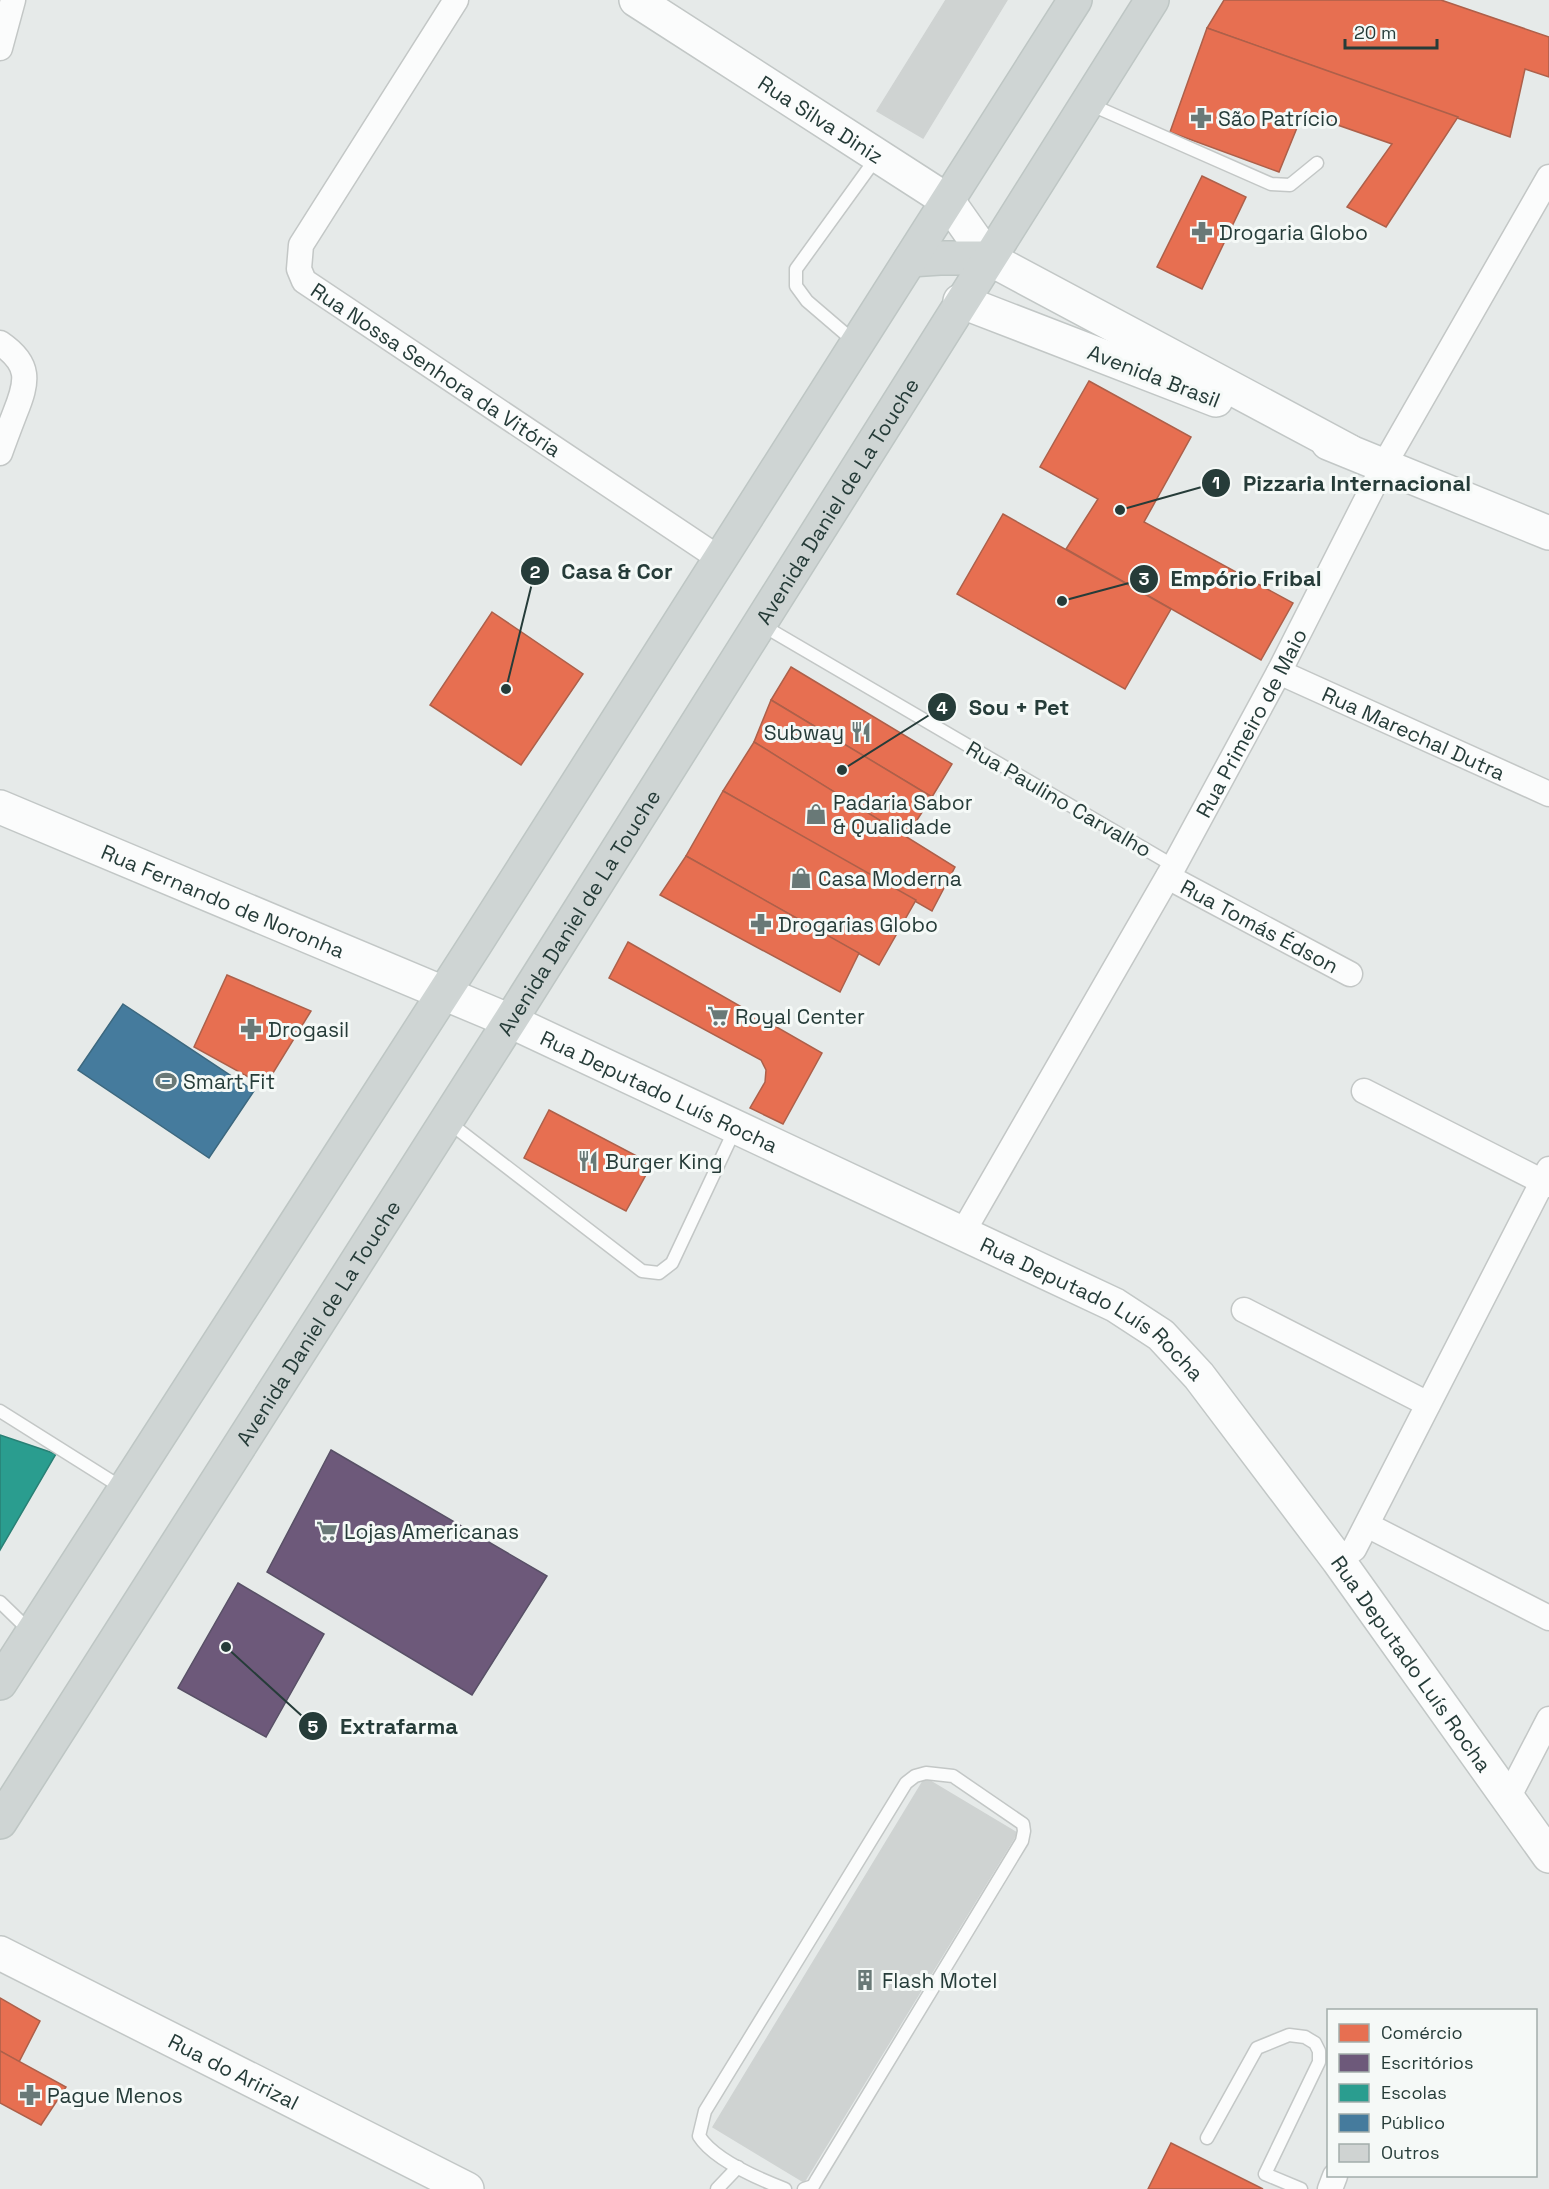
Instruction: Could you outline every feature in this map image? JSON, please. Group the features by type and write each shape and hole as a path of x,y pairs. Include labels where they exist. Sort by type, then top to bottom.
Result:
{"main road":[{"name":"Rua Silva Diniz","path":"636,0 948,201 988,258"},
{"path":"0,1683 444,993 1075,0"},
{"name":"Avenida Daniel de La Touche","path":"0,1822 510,1021 960,301 1152,0"},
{"path":"910,260 988,258"},
{"name":"Avenida Brasil","path":"988,258 1349,451"},
{"name":"Avenida Brasil","path":"960,301 1349,451 1549,533"},
{"name":"Rua Fernando de Noronha","path":"0,807 444,993"},
{"name":"Rua Deputado Luís Rocha","path":"444,993 510,1021 963,1232 1115,1305 1161,1335 1199,1376 1338,1560 1549,1856"},
{"name":"Rua do Aririzal","path":"0,1953 467,2189"}],"street":[{"path":"0,48 13,0"},
{"name":"Rua Nossa Senhora da Vitória","path":"456,0 301,245 299,269 304,281 720,559"},
{"name":"Rua Primeiro de Maio","path":"963,1232 1171,871 1279,672 1384,465 1549,177"},
{"path":"0,343 9,349 18,360 24,372 25,387 0,453"},
{"name":"Rua Marechal Dutra","path":"1279,672 1549,794"},
{"name":"Rua Tomás Édson","path":"1171,871 1350,974"},
{"path":"1338,1560 1354,1549 1547,1179 1364,1091"},
{"path":"1244,1310 1428,1404"},
{"path":"1366,1525 1549,1618"},
{"path":"1508,1800 1549,1719"}],"lane":[{"path":"1086,103 1270,184 1290,185 1317,163"},
{"path":"857,344 807,301 796,286 796,269 877,156"},
{"name":"Rua Paulino Carvalho","path":"759,624 1171,871"},
{"path":"446,1121 642,1271 659,1273 672,1263 736,1126"},
{"path":"0,1411 125,1489"},
{"path":"0,1602 32,1633"},
{"path":"785,2189 762,2185 705,2145 699,2136 705,2111 906,1783 915,1776 926,1773 953,1776 1023,1824 1022,1841 813,2186 804,2189"},
{"path":"1207,2138 1257,2048 1289,2035 1305,2037 1315,2043 1319,2051 1319,2062 1265,2174 1301,2189"},
{"path":"717,2189 738,2167"}],"building: Comércio":[{"path":"1224,0 1441,0 1549,37 1549,77 1525,69 1510,137 1207,28"},
{"path":"1207,28 1458,117 1386,227 1347,207 1392,144 1303,113 1279,172 1170,132"},
{"name":"Drogaria Globo","path":"1202,176 1246,197 1202,289 1157,267"},
{"path":"1089,381 1191,437 1144,522 1293,603 1261,660 1066,549 1098,499 1040,467"},
{"path":"1003,514 1171,609 1125,689 957,594"},
{"path":"492,612 583,674 521,765 430,705"},
{"name":"Subway","path":"791,667 952,764 932,797 771,700"},
{"path":"771,700 932,797 906,837 754,742"},
{"name":"Padaria Sabor & Qualidade","path":"754,742 955,867 932,911 723,791"},
{"name":"Casa Moderna","path":"723,791 916,900 879,965 686,856"},
{"name":"Drogarias Globo","path":"686,856 859,953 840,992 660,895"},
{"name":"Royal Center","path":"628,942 822,1053 783,1124 750,1108 765,1082 766,1070 761,1060 609,978"},
{"name":"Drogasil","path":"227,975 311,1011 265,1086 194,1047"},
{"name":"Burger King","path":"549,1110 652,1164 626,1211 524,1158"},
{"path":"0,1998 40,2021 19,2062 0,2051"},
{"name":"Pague Menos","path":"0,2051 66,2087 41,2125 0,2103"},
{"path":"1171,2143 1263,2189 1148,2189"}],"building: Escritórios":[{"path":"331,1450 547,1576 472,1695 267,1572"},
{"path":"238,1583 324,1634 266,1737 178,1688"}],"building: Escolas":[{"path":"0,1435 56,1454 0,1550"}],"building: Público":[{"name":"Smart Fit","path":"123,1004 254,1091 209,1158 78,1070"}],"building: Outros":[{"path":"946,0 1007,0 923,138 877,111"},
{"name":"Flash Motel","path":"925,1778 1017,1833 804,2182 713,2127"}],"place":[{"name":"São Patrício","path":"1201,118"},
{"name":"Drogaria Globo","path":"1202,232"},
{"name":"Pizzaria Internacional","path":"1120,510"},
{"name":"Empório Fribal","path":"1062,601"},
{"name":"Casa & Cor","path":"506,689"},
{"name":"Subway","path":"861,732"},
{"name":"Sou + Pet","path":"842,770"},
{"name":"Padaria Sabor & Qualidade","path":"816,814"},
{"name":"Casa Moderna","path":"801,878"},
{"name":"Drogarias Globo","path":"761,924"},
{"name":"Royal Center","path":"718,1016"},
{"name":"Drogasil","path":"251,1029"},
{"name":"Smart Fit","path":"166,1081"},
{"name":"Burger King","path":"588,1161"},
{"name":"Lojas Americanas","path":"327,1531"},
{"name":"Extrafarma","path":"226,1647"},
{"name":"Flash Motel","path":"865,1980"},
{"name":"Pague Menos","path":"30,2095"}]}
